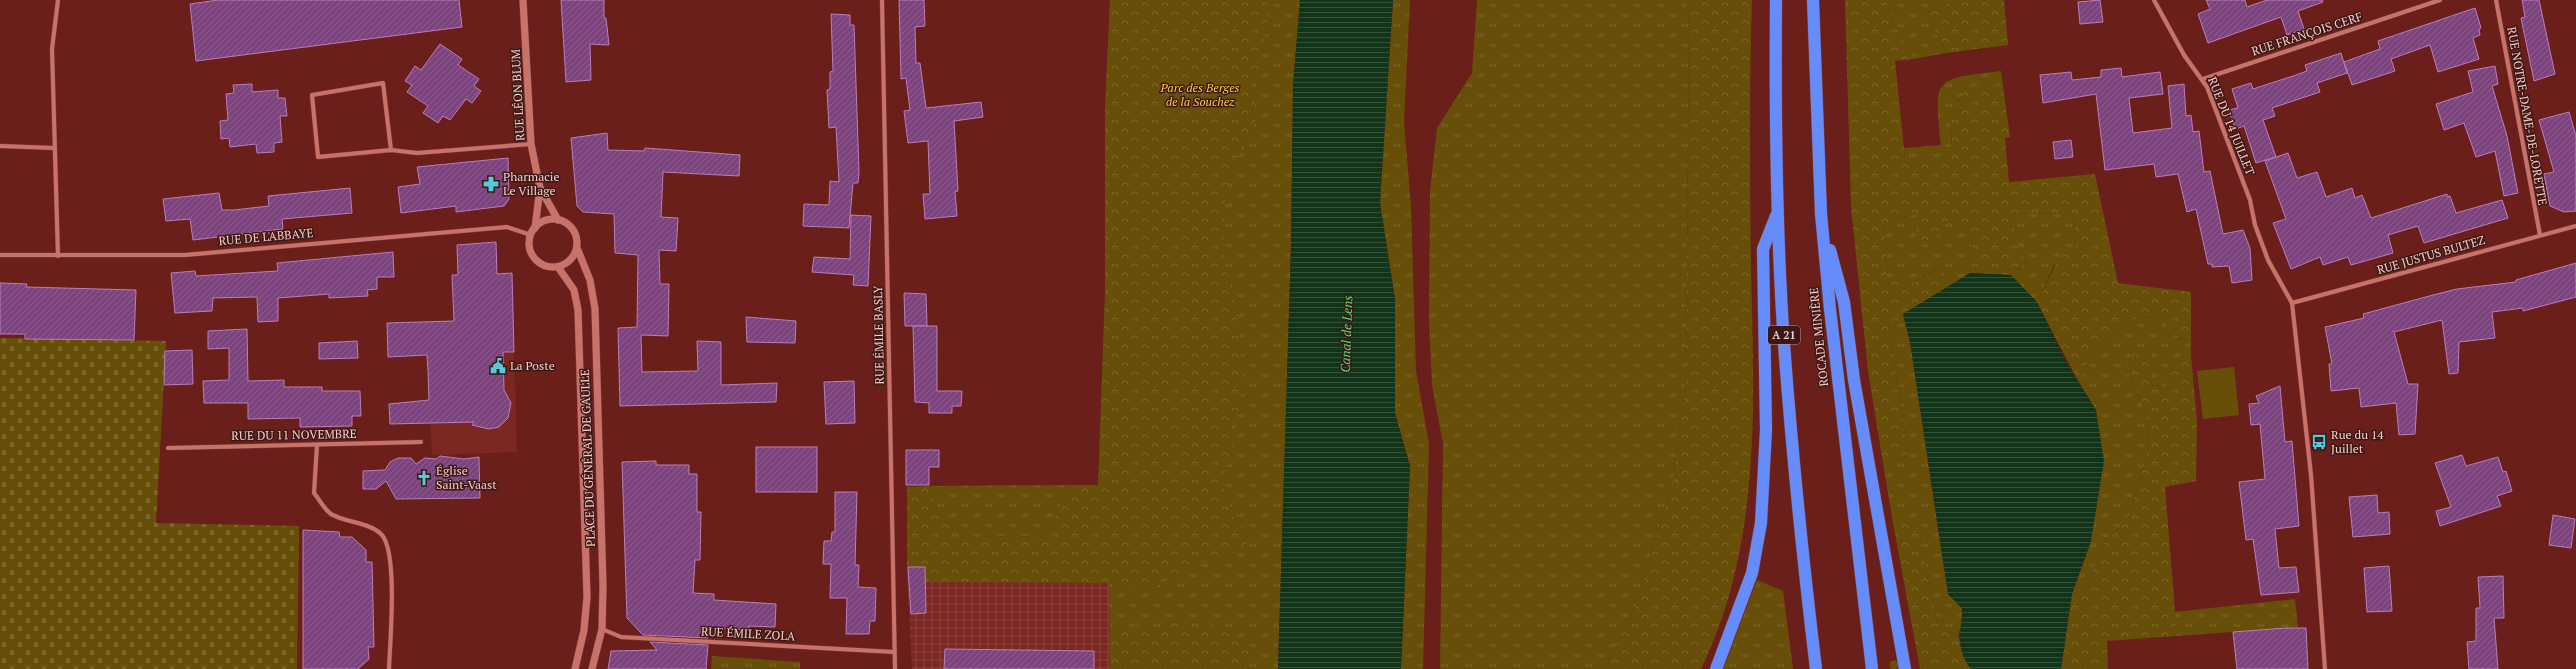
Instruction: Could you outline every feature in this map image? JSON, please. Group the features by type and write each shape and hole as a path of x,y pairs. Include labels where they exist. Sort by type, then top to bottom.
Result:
{"highway":[{"name":"A 21","path":"1776,0 1775,116 1784,342 1796,489 1816,669"},
{"name":"ROCADE MINIÈRE","path":"1813,0 1821,214 1830,309 1872,669"},
{"path":"1716,669 1752,573 1761,523 1766,430 1763,249 1778,211"},
{"path":"1821,214 1844,302 1859,410 1905,669"}],"street":[{"path":"58,0 52,49 58,256"},
{"name":"RUE LÉON BLUM","path":"524,0 531,144 540,188 558,220"},
{"name":"RUE ÉMILE BASLY","path":"882,0 895,669"},
{"name":"RUE DU 14 JUILLET","path":"2154,0 2184,55 2204,79 2250,200 2254,225 2271,268 2292,303 2312,475 2325,669"},
{"name":"RUE FRANÇOIS CERF","path":"2204,79 2440,0"},
{"name":"RUE NOTRE-DAME-DE-LORETTE","path":"2496,0 2540,234"},
{"path":"391,150 383,83 312,95 318,157 391,150 417,154 531,144"},
{"path":"0,146 54,148"},
{"name":"RUE LÉON BLUM","path":"533,231 540,188"},
{"path":"549,220 558,220 566,223 573,230 577,238 577,248 570,260 558,267 545,266 535,259 530,247 533,231 549,220"},
{"name":"RUE JUSTUS BULTEZ","path":"2292,303 2540,234 2576,226"},
{"name":"RUE DE L'ABBAYE","path":"0,255 185,255 507,227 533,231"},
{"name":"PLACE DU GÉNÉRAL DE GAULLE","path":"577,248 590,280 594,310 603,586 602,629 592,669"},
{"name":"PLACE DU GÉNÉRAL DE GAULLE","path":"558,267 574,290 578,310 587,597 584,630 575,669"},
{"name":"RUE DU 11 NOVEMBRE","path":"168,448 421,442"},
{"path":"317,444 314,493 331,514 366,526 382,535 389,550 391,574 389,669"},
{"name":"RUE ÉMILE ZOLA","path":"602,629 622,637 894,652"}],"shaded area":[{"path":"514,351 517,452 432,455 427,355"},
{"path":"907,567 925,567 926,582 1109,583 1110,669 912,669"}],"green space":[{"name":"Parc des Berges de la Souchez","path":"1110,0 1300,0 1293,86 1291,245 1278,669 1110,669 1106,167"},
{"name":"Parc des Berges de la Souchez","path":"1110,0 1268,0 1267,24 1255,89 1255,131 1232,166 1225,196 1224,260 1237,313 1243,378 1235,439 1222,480 1232,516 1246,530 1247,550 1207,560 1173,576 1149,591 1109,583 925,582 925,567 907,567 907,487 929,486 936,509 965,537 1045,536 1071,485 1098,485 1105,292 1105,106"},
{"path":"1393,0 1410,0 1404,121 1411,207 1416,371 1429,444 1423,669 1401,669 1410,466 1395,413 1395,299 1380,203"},
{"path":"1477,0 1687,0 1689,23 1686,379 1673,480 1637,602 1605,669 1440,669 1443,444 1432,385 1429,320 1430,191 1437,128 1472,73"},
{"path":"1687,0 1752,0 1750,134 1753,422 1750,473 1744,523 1735,572 1721,621 1701,669 1605,669 1637,602 1673,480 1686,379 1689,23"},
{"path":"1845,0 1886,0 1894,24 1914,59 1895,61 1905,159 1952,157 1951,117 1966,86 2003,86 2010,137 2005,138 2009,182 2095,174 2118,283 2191,292 2191,341 2171,336 2163,317 2138,318 2098,344 2078,381 2037,302 2060,255 2077,253 2072,213 2014,214 2014,240 2026,262 2011,275 1970,273 1972,238 1949,219 1929,246 1915,238 1920,213 1884,223 1888,279 1909,285 1939,268 1953,284 1903,314 1891,332 1908,457 1883,463 1868,371 1851,207"},
{"path":"1886,0 1955,0 1926,13 1946,53 1914,59 1894,24"},
{"path":"1955,0 2004,0 2008,45 1946,53 1926,13"},
{"path":"2001,71 2003,86 1966,86 1951,117 1952,157 1905,159 1904,148 1941,145 1938,106 1939,94 1943,86 1950,80 1962,76"},
{"path":"1920,213 1949,219 1972,238 1970,273 1953,284 1938,268 1909,285 1888,279 1884,223"},
{"path":"2072,213 2077,253 2054,265 2037,302 2011,275 2026,262 2014,240 2014,214"},
{"path":"1903,314 1910,342 1948,594 1962,608 1962,623 1958,635 1939,628 1928,581 1919,526 1893,523 1883,463 1908,457 1891,332"},
{"path":"2164,317 2171,336 2191,341 2191,357 2175,363 2166,388 2152,384 2126,368 2141,400 2147,421 2149,441 2145,463 2128,519 2104,543 2087,589 2072,594 2091,541 2096,410 2078,381 2098,344 2138,318"},
{"path":"0,338 166,341 156,523 299,526 297,669 0,669"},
{"path":"2133,351 2153,354 2152,384 2166,388 2175,363 2191,357 2197,422 2196,481 2165,487 2177,636 2107,641 2108,669 2061,669 2072,594 2087,589 2104,543 2128,519 2145,463 2149,441 2147,421 2141,400 2126,368"},
{"path":"2234,367 2239,415 2203,419 2197,371"},
{"path":"1071,485 1045,536 965,537 936,509 929,486"},
{"path":"1893,523 1919,525 1928,581 1939,628 1958,635 1966,662 1971,669 1920,669"},
{"path":"1757,580 1783,591 1793,669 1723,669"},
{"path":"2295,599 2298,627 2177,636 2174,612"},
{"path":"1184,617 1210,624 1249,642 1249,669 1110,669 1109,633 1134,625 1164,629"},
{"path":"712,656 800,662 800,669 711,669"},
{"path":"1894,660 1899,665 1894,670 1889,665"}],"water":[{"name":"Canal de Lens","path":"1300,0 1393,0 1380,203 1395,299 1395,413 1410,466 1401,669 1278,669 1291,245 1293,86"},
{"path":"1970,273 2011,275 2037,302 2067,363 2096,410 2104,461 2091,541 2072,594 2061,669 1971,669 1962,654 1960,632 1962,608 1948,594 1910,342 1903,314"}],"building":[{"path":"218,0 459,0 462,27 196,61 190,4"},
{"path":"561,0 604,0 604,18 606,18 609,45 590,44 591,80 566,82"},
{"path":"899,0 924,0 925,26 915,27 916,63 920,63 926,108 981,102 983,117 954,121 958,191 955,192 957,216 925,219 923,194 930,194 928,141 908,143 904,111 910,110 906,78 901,79"},
{"path":"2100,0 2103,22 2080,24 2078,2"},
{"path":"2206,0 2245,0 2247,7 2267,0 2322,0 2323,2 2298,11 2304,29 2287,35 2281,17 2208,43 2198,14 2210,9"},
{"path":"2522,0 2539,0 2555,74 2534,81 2521,18 2525,17"},
{"path":"2475,8 2481,28 2479,29 2480,35 2473,38 2479,59 2438,72 2430,45 2391,59 2395,71 2352,85 2344,62 2380,49 2378,41"},
{"path":"831,14 850,15 850,25 854,25 859,172 858,183 853,183 849,228 803,226 804,204 829,205 830,181 839,182 836,127 829,128 827,90 830,89 830,72 833,71"},
{"path":"440,44 462,59 458,65 479,79 474,86 481,91 472,103 466,99 450,120 443,116 438,123 423,113 428,106 407,92 412,85 405,81 415,66 421,70"},
{"path":"2341,53 2347,73 2317,83 2320,92 2272,108 2275,116 2263,120 2276,157 2256,163 2244,126 2236,129 2228,110 2238,108 2232,89 2251,83 2253,89 2293,76 2307,71 2305,65"},
{"path":"2495,66 2498,84 2492,86 2507,136 2518,193 2504,196 2495,151 2476,157 2464,123 2444,130 2436,104 2473,92 2468,71"},
{"path":"2121,68 2122,77 2160,72 2163,94 2129,98 2133,133 2172,128 2168,86 2184,84 2186,116 2191,115 2193,132 2199,131 2204,172 2210,171 2223,234 2243,230 2250,248 2252,280 2232,283 2229,266 2212,267 2212,264 2208,264 2196,209 2187,212 2178,174 2156,177 2154,164 2105,170 2096,94 2043,103 2040,75 2071,72 2072,80 2101,77 2101,70"},
{"path":"252,84 252,92 278,90 278,98 285,98 287,116 280,116 282,142 274,143 274,152 257,153 256,144 230,147 229,138 221,139 220,121 228,120 226,94 234,93 233,85"},
{"path":"2569,112 2576,136 2576,211 2564,212 2550,206 2544,174 2554,172 2539,120"},
{"path":"607,133 608,150 644,151 645,148 740,155 739,176 663,172 661,217 678,218 676,251 659,250 660,284 669,284 668,336 641,335 642,372 698,371 697,341 721,342 721,385 777,383 776,402 620,406 618,328 637,327 638,255 615,253 614,214 583,212 577,206 571,138"},
{"path":"2071,140 2073,157 2055,159 2053,142"},
{"path":"2288,153 2297,178 2317,172 2326,197 2352,188 2355,198 2362,195 2371,218 2447,194 2447,197 2450,196 2456,213 2502,200 2508,218 2424,243 2418,226 2388,235 2393,253 2351,265 2348,257 2323,265 2320,257 2291,269 2273,223 2286,219 2265,161"},
{"path":"508,158 509,199 504,206 456,212 456,206 401,213 398,187 420,184 417,167"},
{"path":"350,188 352,213 282,219 283,229 193,240 190,219 166,221 163,199 219,193 222,210 234,210 269,206 268,196"},
{"path":"851,215 871,216 868,286 853,285 854,275 812,272 814,257 850,259"},
{"path":"496,242 497,274 512,273 514,352 503,352 504,390 511,403 508,418 499,427 489,429 472,425 474,422 390,424 389,404 429,400 427,355 388,357 387,323 454,321 452,275 458,275 457,245"},
{"path":"393,252 394,277 377,277 377,289 367,290 368,296 329,298 329,294 278,298 278,321 258,322 257,297 213,298 212,311 175,313 171,273 195,271 196,276 278,271 277,263"},
{"path":"2576,263 2576,297 2523,311 2523,308 2492,312 2495,338 2459,342 2458,373 2449,374 2442,320 2394,332 2408,384 2418,384 2415,434 2399,435 2396,403 2361,407 2359,388 2331,391 2329,364 2332,364 2325,327 2364,318 2363,314 2433,295 2457,289 2516,282 2516,280"},
{"path":"0,283 27,284 26,287 136,290 134,340 25,339 25,334 0,334"},
{"path":"904,293 926,294 927,326 905,326"},
{"path":"746,317 796,321 795,343 747,342"},
{"path":"913,326 937,326 937,391 962,391 961,406 952,406 952,413 929,413 929,403 915,402"},
{"path":"247,329 248,381 284,380 284,387 322,387 322,391 360,391 361,416 352,416 352,426 300,427 300,418 248,419 248,403 204,403 203,381 229,380 229,348 208,349 208,331"},
{"path":"357,341 358,358 319,359 319,343"},
{"path":"192,350 193,384 164,385 165,351"},
{"path":"854,381 855,423 826,424 824,382"},
{"path":"2280,386 2285,442 2292,441 2299,526 2275,529 2279,568 2296,567 2299,592 2261,595 2253,539 2246,540 2239,482 2265,479 2260,424 2251,425 2249,404 2259,403 2256,396"},
{"path":"756,447 817,447 817,492 756,492"},
{"path":"906,450 939,450 939,467 929,467 929,485 906,485"},
{"path":"2462,455 2466,466 2498,457 2503,472 2506,471 2512,491 2497,496 2501,506 2440,526 2436,511 2451,507 2435,463"},
{"name":"Église Saint-Vaast","path":"440,456 464,459 479,457 480,498 396,499 386,481 376,489 363,489 363,471 385,470 390,462 398,458 411,458 416,464 425,458 436,459"},
{"path":"656,461 656,465 689,465 689,474 697,474 697,512 701,512 700,560 695,560 693,593 714,594 714,600 776,604 775,627 749,626 749,630 708,628 708,638 643,635 627,618 622,462"},
{"path":"835,492 857,492 855,565 859,565 858,587 876,588 875,621 870,621 869,634 846,634 847,598 830,598 831,564 823,564 824,541 831,541 832,532 835,532"},
{"path":"2377,495 2378,513 2389,512 2390,534 2353,537 2349,497"},
{"path":"2553,515 2575,519 2571,548 2549,545"},
{"path":"303,530 339,532 340,537 352,537 366,550 366,562 372,562 374,647 368,647 369,659 358,669 303,669"},
{"path":"2389,566 2392,611 2367,612 2364,568"},
{"path":"908,567 925,567 926,613 911,614"},
{"path":"2503,576 2504,618 2494,618 2498,669 2469,669 2467,642 2476,641 2476,608 2480,608 2478,577"},
{"path":"2306,628 2308,669 2237,669 2233,632"},
{"path":"650,642 708,645 706,669 608,669 611,651 657,650"},
{"path":"945,649 1094,651 1094,669 944,669"}],"place":[{"name":"Pharmacie Le Village","path":"491,184"},
{"name":"La Poste","path":"498,366"},
{"name":"Rue du 14 Juillet","path":"2319,442"},
{"name":"Église Saint-Vaast","path":"424,478"}]}
